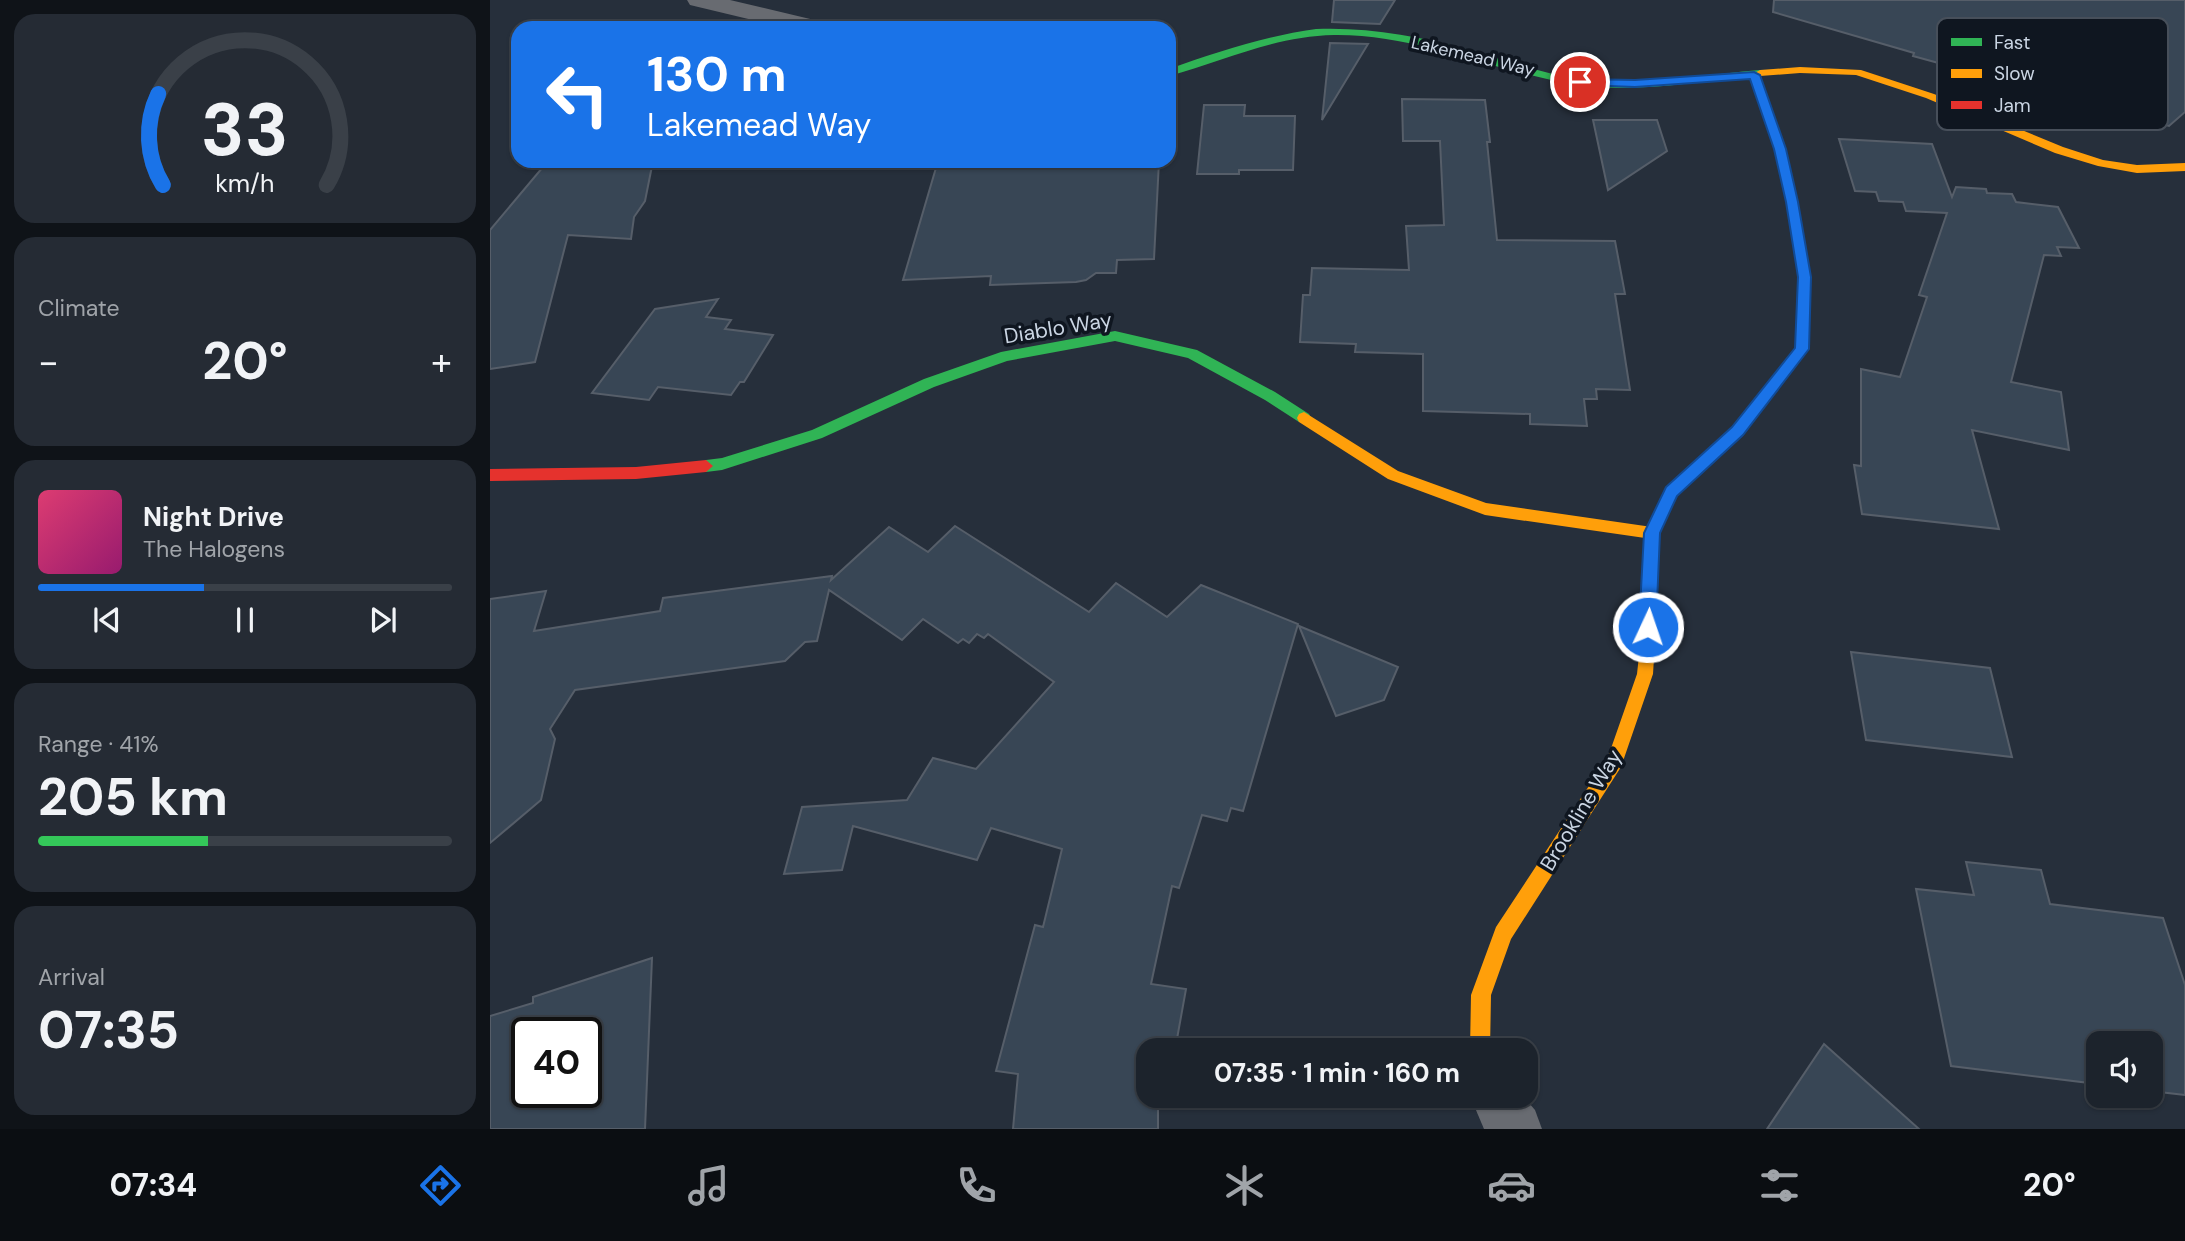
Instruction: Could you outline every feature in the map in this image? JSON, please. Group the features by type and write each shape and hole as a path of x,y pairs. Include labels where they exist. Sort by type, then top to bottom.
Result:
{"street":[{"path":"699,0 788,21"},
{"name":"Lakemead Way","path":"1176,70 1241,47 1299,34 1335,32 1378,34 1448,48 1580,82 1635,83 1800,70 1857,72 1937,99"},
{"name":"Brookline Way","path":"1480,1038 1481,995 1503,934 1615,761 1645,674 1652,533 1671,492 1737,431 1802,349 1804,277 1792,202 1780,149 1754,75"},
{"name":"Lakemead Way","path":"2011,130 2059,150 2102,163 2137,169 2185,167"},
{"name":"Diablo Way","path":"490,475 636,473 722,464 817,435 929,383 1006,356 1115,336 1192,354 1270,396 1393,475 1485,509 1652,533"},
{"path":"1501,1108 1517,1129"}],"building":[{"path":"1334,0 1395,0 1380,24 1332,22"},
{"path":"1774,0 2185,0 2185,112 2168,126 2168,18 1937,18 1937,63 1913,56 1914,53 1773,12"},
{"path":"1330,43 1368,44 1322,120"},
{"path":"1402,99 1485,100 1497,240 1615,241 1625,294 1615,294 1630,390 1596,389 1597,399 1584,399 1587,426 1530,424 1530,414 1423,411 1423,354 1355,352 1356,344 1300,342 1303,295 1310,295 1312,268 1409,270 1406,226 1444,225 1440,141 1403,141"},
{"path":"1204,105 1245,105 1244,116 1295,116 1293,170 1239,170 1239,174 1197,174"},
{"path":"1593,120 1657,120 1667,151 1608,190"},
{"path":"1839,139 1932,144 1952,197 1956,187 1986,189 1987,193 2012,194 2016,202 2058,207 2079,248 2057,247 2061,256 2044,255 2011,382 2061,392 2069,450 1972,430 1999,529 1862,514 1854,465 1861,466 1861,369 1900,377 1927,297 1919,295 1947,213 1906,211 1903,202 1879,201 1876,192 1855,191"},
{"path":"542,168 652,168 645,201 634,217 631,239 568,235 535,362 490,369 490,230"},
{"path":"936,168 1159,168 1154,259 1117,260 1116,273 1096,273 1086,280 1076,282 990,285 991,276 903,280"},
{"path":"718,299 706,317 731,320 725,329 773,335 744,382 740,382 731,395 658,387 649,400 592,393 655,309"},
{"path":"955,526 1089,612 1116,583 1167,617 1201,585 1298,624 1243,811 1231,808 1227,821 1202,815 1179,888 1172,886 1151,984 1186,989 1177,1038 1136,1038 1136,1108 1158,1108 1158,1129 1013,1129 1018,1074 996,1071 1035,925 1043,927 1062,849 991,828 977,860 853,826 842,870 784,874 802,807 907,800 933,758 976,769 1054,682 988,634 984,638 977,634 969,643 963,639 958,643 923,619 902,640 829,590 817,641 805,642 785,661 575,690 550,729 555,739 541,800 490,843 490,599 546,591 534,631 660,611 663,598 832,576 831,580 889,527 928,552"},
{"path":"1299,626 1398,667 1384,700 1336,716"},
{"path":"1851,652 1990,668 2012,757 1866,740"},
{"path":"1966,862 2041,870 2050,904 2163,918 2185,985 2185,1095 2163,1092 2163,1031 2086,1031 2086,1083 1951,1066 1916,889 1974,895"},
{"path":"652,958 645,1129 490,1129 490,1016 533,1003 533,997"},
{"path":"1824,1044 1919,1129 1767,1129"}],"traffic: fast":[{"path":"1176,71 1264,42 1297,35 1354,32 1450,48 1579,82 1645,84 1760,73"},
{"path":"1647,642 1652,533 1671,492 1737,431 1802,349 1804,277 1792,202 1780,149 1754,75"},
{"path":"706,466 722,464 817,434 929,383 1006,356 1115,336 1192,354 1270,396 1304,418"}],"traffic: slow":[{"path":"1760,73 1800,70 1857,72 1937,99"},
{"path":"2011,130 2059,150 2102,163 2137,169 2185,167"},
{"path":"1304,418 1393,475 1485,509 1652,533"},
{"path":"1480,1038 1481,995 1503,934 1615,761 1645,674 1647,642"}],"traffic: jam":[{"path":"490,475 636,473 706,466"}],"route":[{"path":"1580,82 1635,83 1754,75 1780,149 1804,277 1802,349 1737,431 1671,492 1652,533 1648,627"}]}
